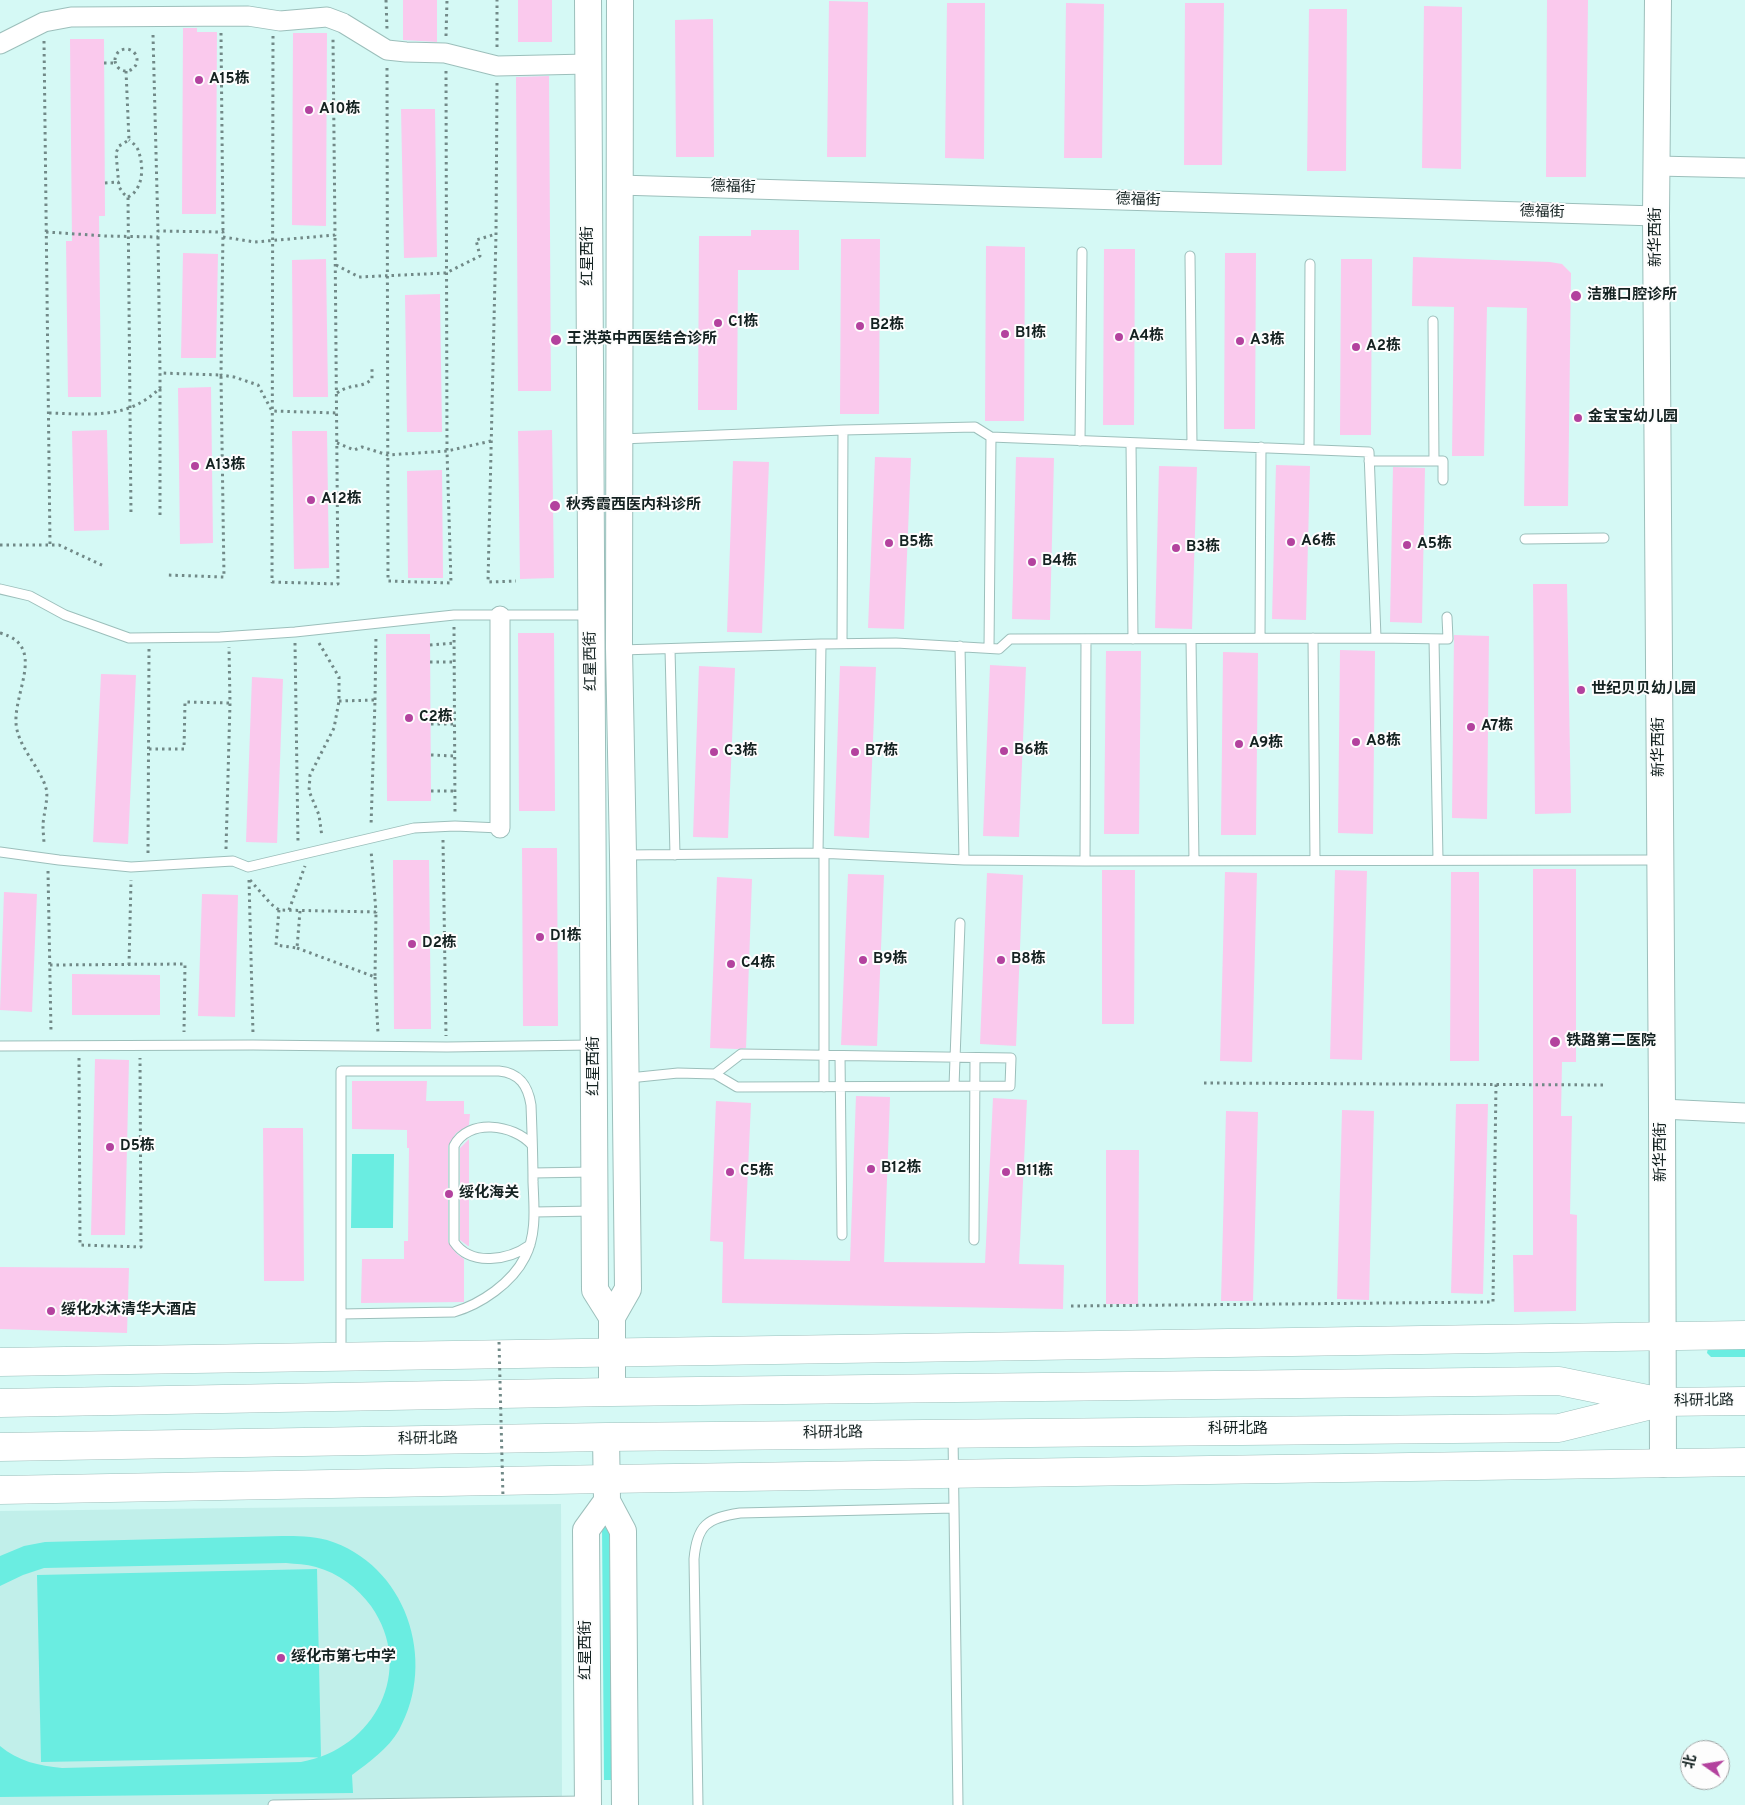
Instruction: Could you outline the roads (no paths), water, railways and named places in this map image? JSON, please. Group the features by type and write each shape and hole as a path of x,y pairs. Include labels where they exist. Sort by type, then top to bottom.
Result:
{"main road":[{"name":"红星西街","path":"588,0 595,1290 612,1317"},
{"name":"红星西街","path":"612,1392 612,1317 628,1289 619,639 620,0"},
{"name":"新华西街","path":"1658,0 1656,216 1663,1464"},
{"path":"589,185 619,185"},
{"path":"591,621 619,639"},
{"path":"595,1079 626,1078"},
{"path":"0,1362 1745,1335"},
{"name":"科研北路","path":"0,1403 612,1392 1559,1381 1662,1402 1745,1401"},
{"name":"科研北路","path":"0,1447 606,1437 1560,1428 1662,1402"},
{"path":"588,1803 625,1803 623,1531 607,1490 606,1437"},
{"path":"0,1490 607,1490 954,1474 1745,1462"},
{"name":"红星西街","path":"588,1803 586,1530 607,1490"}],"street":[{"path":"0,44 44,22 71,17 248,16 280,21 326,17 342,23 387,50 446,53 497,66 588,64"},
{"path":"1657,166 1745,168"},
{"name":"德福街","path":"619,185 1656,216"},
{"path":"500,616 500,828"},
{"path":"1662,1109 1745,1113"}],"lane":[{"path":"1080,441 1082,252"},
{"path":"1190,256 1192,445"},
{"path":"1309,449 1310,264"},
{"path":"1433,321 1434,461"},
{"path":"620,440 842,430 975,427 991,437 1369,452 1376,638"},
{"path":"842,430 842,643"},
{"path":"989,648 991,437"},
{"path":"1132,442 1133,639"},
{"path":"1260,638 1261,448"},
{"path":"1369,461 1443,461 1443,480"},
{"path":"1525,539 1604,538"},
{"path":"0,589 30,596 65,615 129,638 229,637 318,630 454,615 569,614 591,621"},
{"path":"619,639 670,649 842,643 896,643 1000,648 1010,639 1448,639 1447,617"},
{"path":"1313,638 1315,860"},
{"path":"1085,861 1086,639"},
{"path":"1191,639 1194,861"},
{"path":"1434,639 1438,860"},
{"path":"821,644 822,1056 824,1087"},
{"path":"960,646 964,860"},
{"path":"670,649 675,855"},
{"path":"0,852 131,867 225,862 233,862 248,867 414,828 455,826 500,828"},
{"path":"623,854 821,853 964,860 1085,861 1660,860"},
{"path":"954,1086 960,923"},
{"path":"0,1046 253,1045 447,1047 594,1044"},
{"path":"626,1078 678,1073 715,1074 737,1088 1010,1086 1011,1058 741,1054 715,1074"},
{"path":"840,1056 842,1234"},
{"path":"974,1240 975,1058"},
{"path":"341,1314 454,1312 467,1308 506,1282 522,1262 530,1245 533,1232 533,1173 529,1093 524,1083 517,1076 508,1072 341,1071 341,1314 341,1342"},
{"path":"530,1245 513,1255 493,1258 475,1256 458,1247 454,1242 454,1146 458,1138 482,1127 492,1127 521,1135 532,1144"},
{"path":"533,1173 595,1172"},
{"path":"534,1212 595,1211"},
{"path":"953,1433 958,1805"},
{"path":"698,1805 694,1559 695,1547 701,1529 713,1519 740,1513 954,1508"},
{"path":"273,1805 588,1803"}],"place":[{"name":"A15栋","path":"199,80"},
{"name":"A10栋","path":"309,110"},
{"name":"洁雅口腔诊所","path":"1576,296"},
{"name":"C1栋","path":"718,323"},
{"name":"B2栋","path":"860,326"},
{"name":"B1栋","path":"1005,334"},
{"name":"A4栋","path":"1119,337"},
{"name":"王洪英中西医结合诊所","path":"556,340"},
{"name":"A3栋","path":"1240,341"},
{"name":"A2栋","path":"1356,347"},
{"name":"金宝宝幼儿园","path":"1578,418"},
{"name":"A13栋","path":"195,466"},
{"name":"A12栋","path":"311,500"},
{"name":"秋秀霞西医内科诊所","path":"555,506"},
{"name":"A6栋","path":"1291,542"},
{"name":"B5栋","path":"889,543"},
{"name":"A5栋","path":"1407,545"},
{"name":"B3栋","path":"1176,548"},
{"name":"B4栋","path":"1032,562"},
{"name":"世纪贝贝幼儿园","path":"1581,690"},
{"name":"C2栋","path":"409,718"},
{"name":"A7栋","path":"1471,727"},
{"name":"A8栋","path":"1356,742"},
{"name":"A9栋","path":"1239,744"},
{"name":"B6栋","path":"1004,751"},
{"name":"C3栋","path":"714,752"},
{"name":"B7栋","path":"855,752"},
{"name":"D1栋","path":"540,937"},
{"name":"D2栋","path":"412,944"},
{"name":"B9栋","path":"863,960"},
{"name":"B8栋","path":"1001,960"},
{"name":"C4栋","path":"731,964"},
{"name":"铁路第二医院","path":"1555,1042"},
{"name":"D5栋","path":"110,1147"},
{"name":"B12栋","path":"871,1169"},
{"name":"C5栋","path":"730,1172"},
{"name":"B11栋","path":"1006,1172"},
{"name":"绥化海关","path":"449,1194"},
{"name":"绥化水沐清华大酒店","path":"51,1311"},
{"name":"绥化市第七中学","path":"281,1658"}]}
